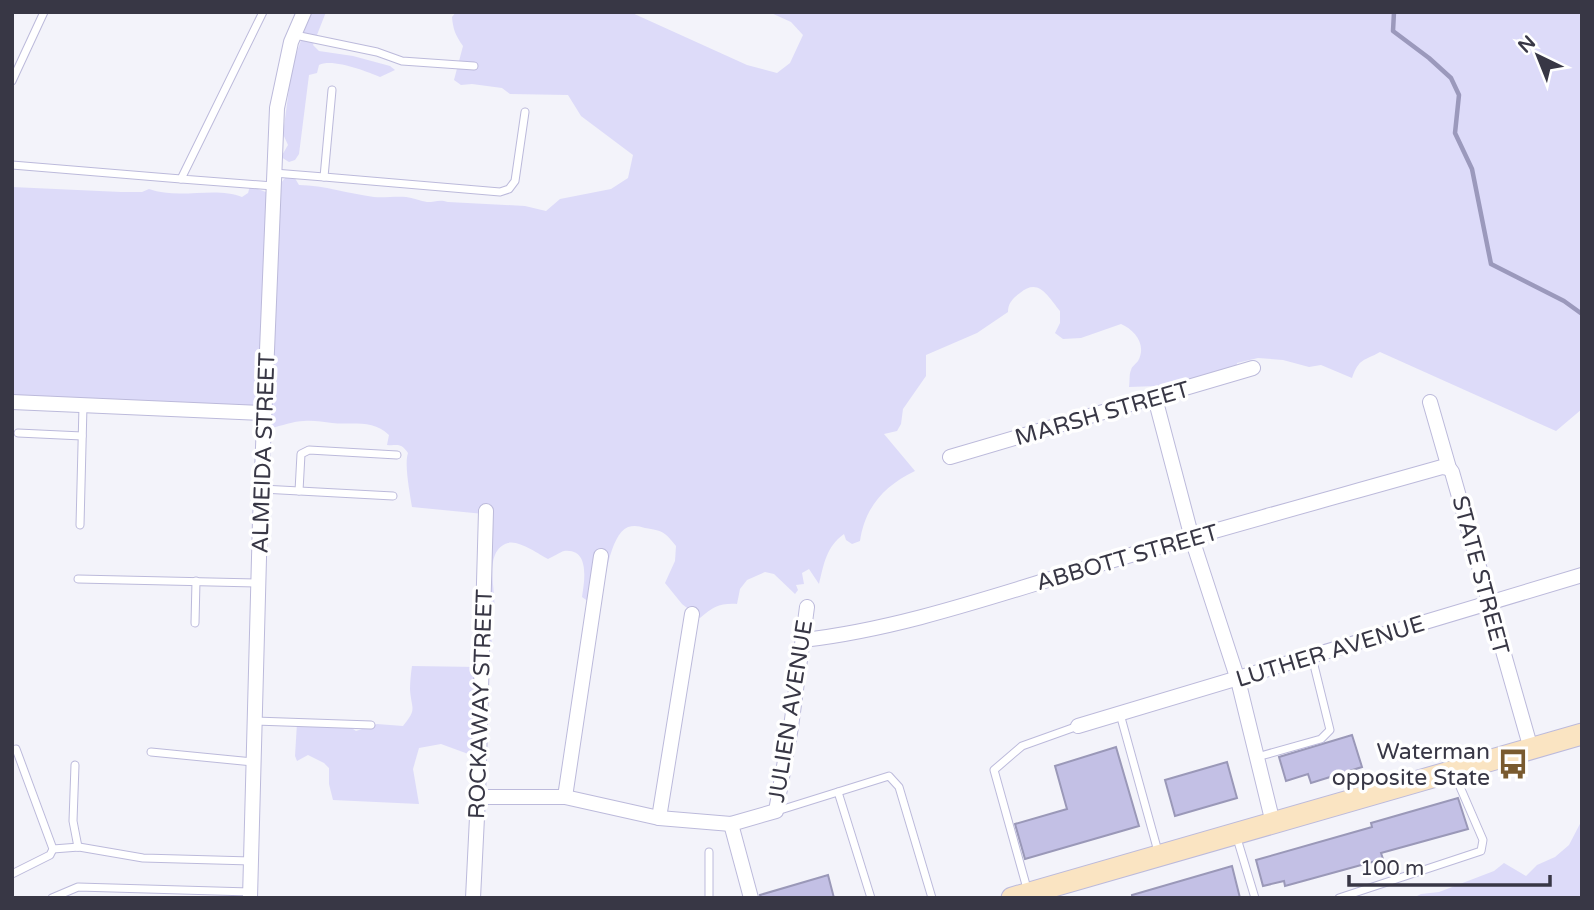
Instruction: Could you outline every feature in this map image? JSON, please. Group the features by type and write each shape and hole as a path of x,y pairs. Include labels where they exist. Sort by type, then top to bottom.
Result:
{"main road":[{"path":"1020,895 1582,734"}],"street":[{"name":"ALMEIDA STREET","path":"250,895 261,489 277,108 294,35 304,12"},
{"name":"MARSH STREET","path":"950,457 1253,368"},
{"path":"1155,398 1193,537 1238,680 1273,823"},
{"path":"12,402 264,413"},
{"name":"STATE STREET","path":"1430,402 1531,749"},
{"name":"ABBOTT STREET","path":"803,640 845,635 966,604 1193,537 1442,467 1449,468"},
{"name":"ROCKAWAY STREET","path":"473,898 486,511"},
{"path":"565,797 601,556"},
{"name":"LUTHER AVENUE","path":"1078,726 1582,575"},
{"name":"JULIEN AVENUE","path":"731,824 776,811 807,607"},
{"path":"659,818 692,614"},
{"path":"478,797 565,797 659,818 731,824 748,897"}],"lane":[{"path":"12,81 44,12"},
{"path":"181,179 262,12"},
{"path":"294,35 377,52 402,61 474,66"},
{"path":"324,177 332,90"},
{"path":"12,165 181,179 273,180 324,177 500,192 509,189 515,181 525,112"},
{"path":"80,524 83,406"},
{"path":"18,433 82,436"},
{"path":"299,491 299,461 301,454 309,450 397,455"},
{"path":"261,489 393,496"},
{"path":"78,579 258,583"},
{"path":"195,623 196,581"},
{"path":"1257,757 1321,739 1330,730 1312,657"},
{"path":"1120,714 1159,856"},
{"path":"254,721 370,726"},
{"path":"1020,895 995,770 1022,746 1078,726"},
{"path":"12,750 16,749 53,849 50,855 12,874"},
{"path":"150,752 253,762"},
{"path":"75,765 73,821 78,848"},
{"path":"1339,898 1481,851 1483,840 1453,772"},
{"path":"776,811 888,776 899,787 932,898"},
{"path":"838,792 871,898"},
{"path":"1235,834 1255,898"},
{"path":"53,849 78,848 143,858 251,861"},
{"path":"709,852 709,898"},
{"path":"52,898 78,887 250,895"}],"shaded area":[{"path":"303,12 326,12 313,45 319,51 353,56 390,66 395,70 380,77 340,64 319,65 317,73 309,75 299,154 295,160 289,162 281,157 288,145 283,134 292,66 306,26 301,17"},
{"path":"456,12 630,12 747,65 777,73 790,63 803,35 791,22 769,12 1582,12 1582,409 1556,431 1380,352 1360,363 1352,378 1321,365 1309,367 1283,360 1258,358 1237,363 1236,372 1157,394 1157,386 1129,387 1130,372 1138,361 1141,349 1131,330 1121,324 1081,338 1063,339 1055,333 1060,323 1060,311 1043,291 1033,287 1017,295 1010,303 1008,312 977,333 926,355 926,376 903,409 901,424 897,431 884,434 915,471 894,483 878,499 866,518 860,541 852,544 846,540 844,534 833,544 819,584 809,569 802,573 804,584 796,585 798,590 795,594 774,574 765,572 747,580 740,589 737,604 717,607 700,618 682,604 665,583 675,561 676,546 660,531 634,526 622,532 612,550 601,604 589,602 582,597 584,568 578,555 564,551 548,559 523,545 508,543 500,547 493,563 494,609 492,642 488,647 484,514 412,507 407,471 408,453 401,446 387,445 389,435 383,430 362,424 311,421 271,428 263,416 12,402 12,187 121,192 142,192 149,189 242,197 248,193 250,186 271,194 279,201 281,183 293,175 299,185 374,197 525,206 546,211 560,199 611,189 628,178 633,155 581,116 568,95 510,94 502,88 461,85 454,80 463,46 453,26 452,17"},
{"path":"412,666 478,667 476,754 471,755 441,744 419,748 413,769 419,804 333,800 329,768 308,755 297,761 297,723 344,723 356,731 377,724 403,726 412,712"},
{"path":"1582,820 1582,898 1413,898 1439,892 1494,871 1504,863 1526,876 1537,865 1555,857 1569,845"}],"building":[{"path":"1352,735 1362,767 1311,783 1308,774 1286,781 1279,757"},
{"path":"1116,747 1139,826 1025,859 1015,824 1067,809 1055,766"},
{"path":"1227,762 1237,798 1175,816 1165,780"},
{"path":"1458,798 1468,829 1381,853 1383,859 1285,886 1284,881 1263,886 1256,860 1372,827 1371,823"},
{"path":"1232,866 1240,898 1132,898 1132,895"},
{"path":"828,875 834,898 761,898 760,895"}],"waterway":[{"path":"1394,12 1393,31 1451,78 1459,95 1455,133 1472,169 1491,264 1564,301 1582,314"}],"place":[{"name":"Waterman opposite State","path":"1513,764"}]}
